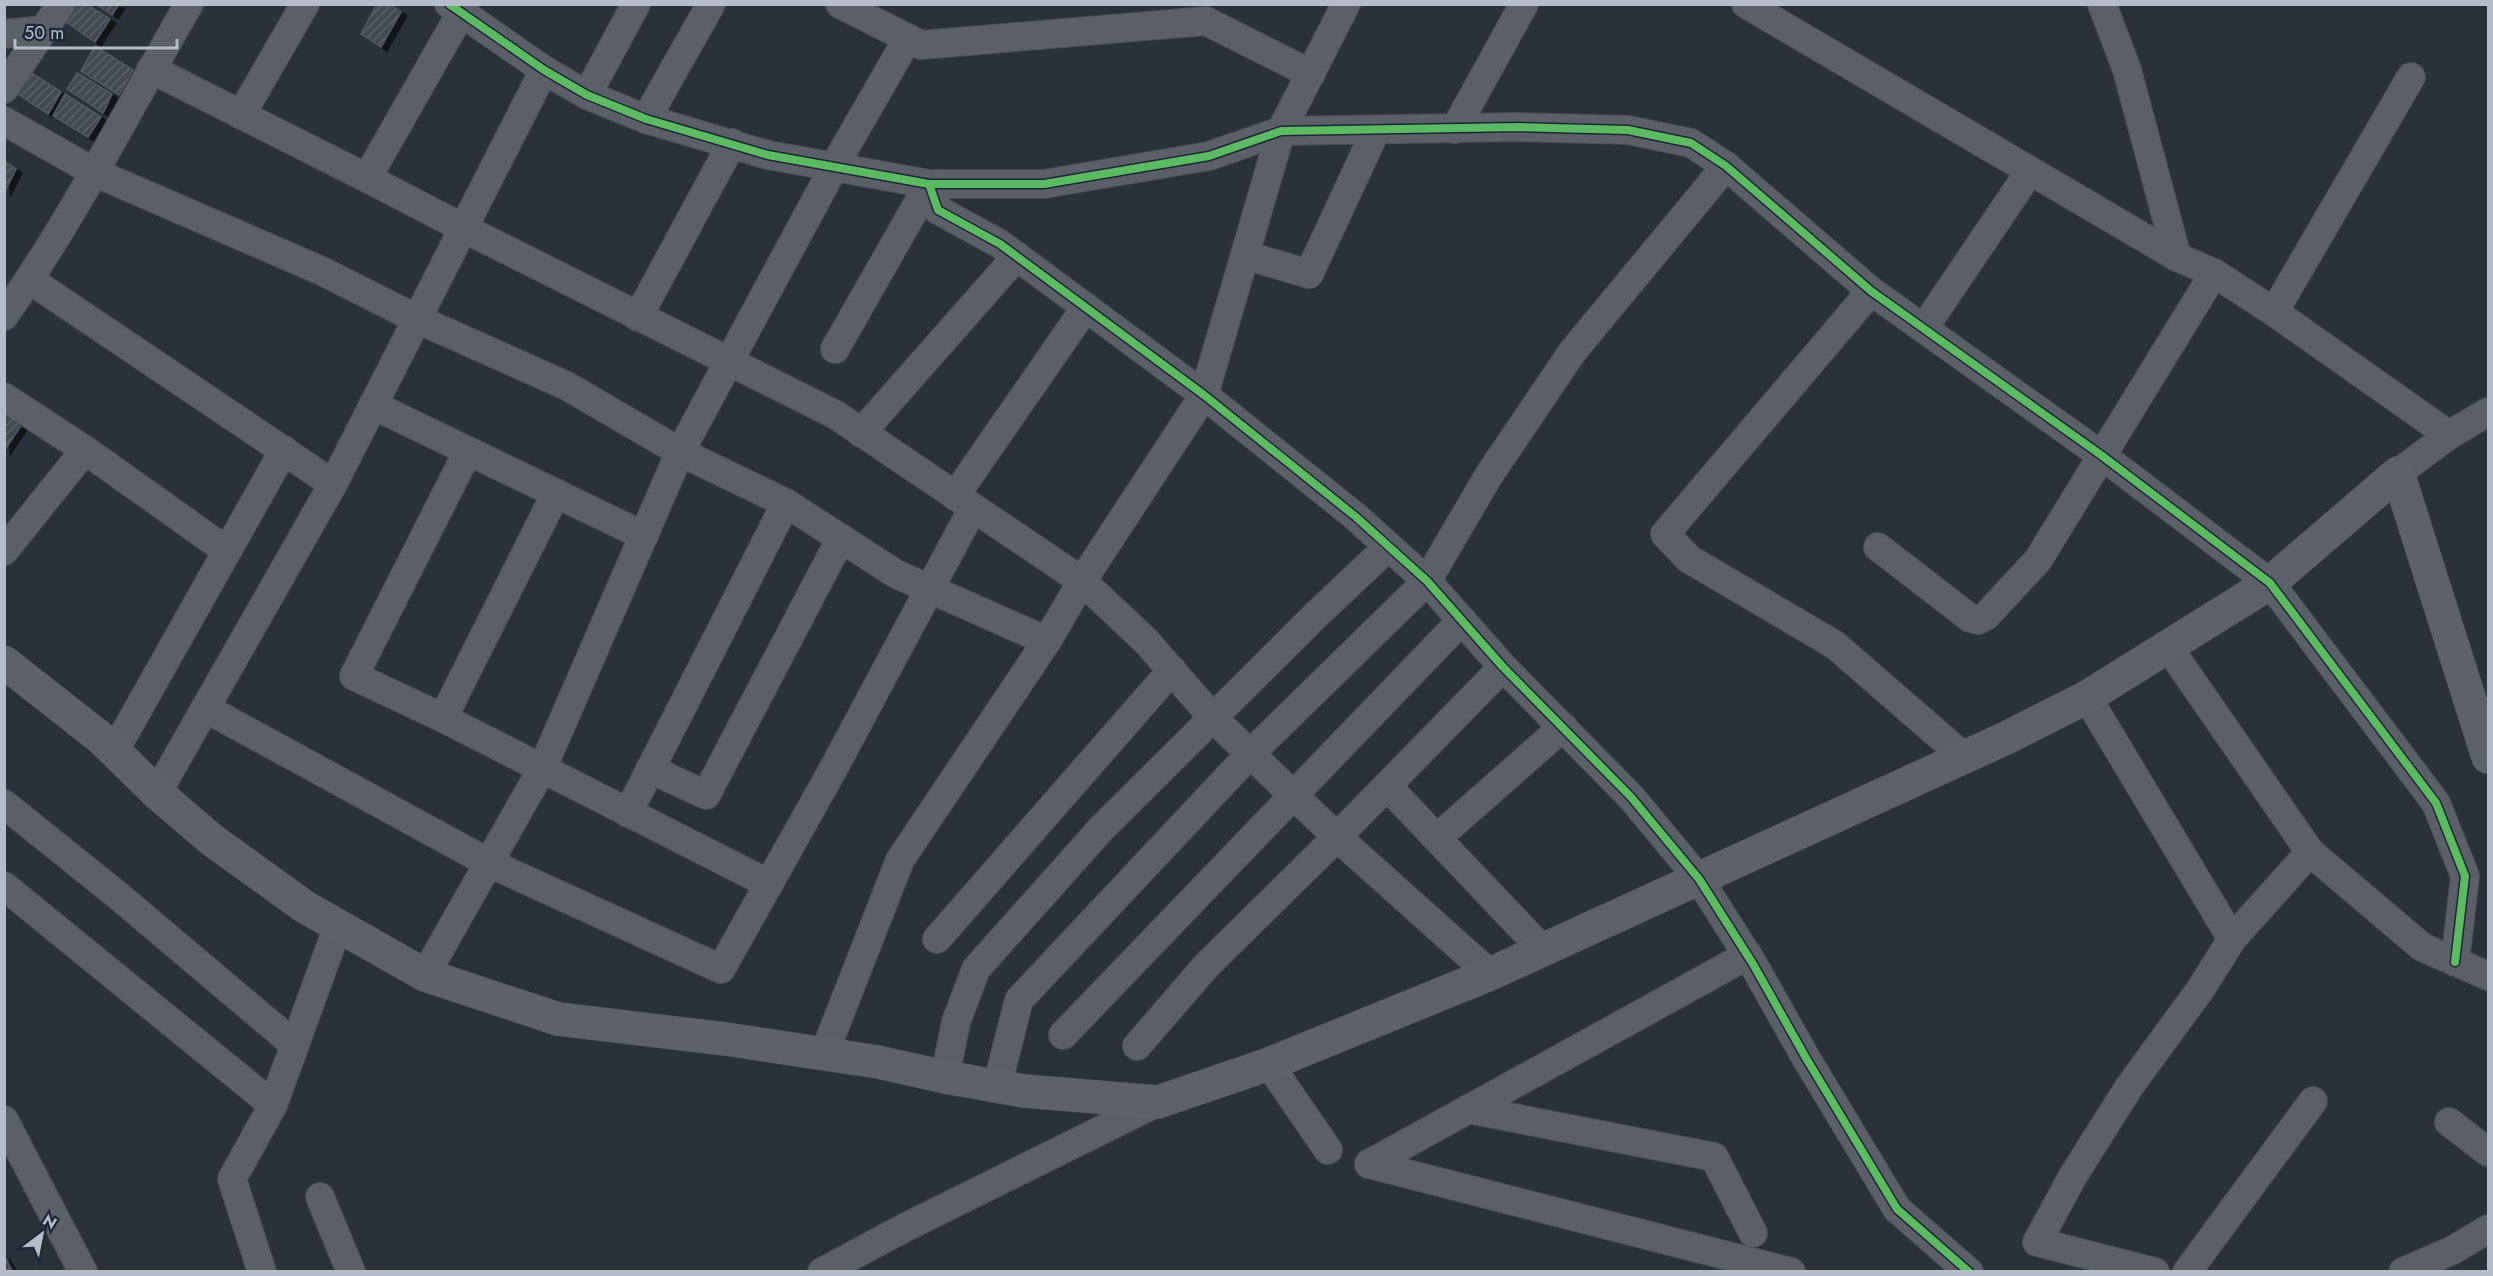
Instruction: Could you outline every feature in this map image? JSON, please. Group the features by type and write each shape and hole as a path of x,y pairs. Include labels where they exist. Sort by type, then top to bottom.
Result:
{"main road":[{"path":"4,662 115,750 157,793 212,840 305,907 425,975 558,1018 726,1039 878,1062 1024,1091 1158,1102 1269,1064 1490,974 1964,757 2087,697 2270,583 2398,473 2488,757"}],"street":[{"path":"4,89 61,4"},
{"path":"4,316 30,280 96,173 151,69 189,4"},
{"path":"241,115 305,4"},
{"path":"587,95 636,4"},
{"path":"646,119 711,4"},
{"path":"840,4 921,45 1206,21 1311,74"},
{"path":"824,1054 900,860 1047,640 1082,582 1204,395 1281,131 1346,4"},
{"path":"1455,129 1524,4"},
{"path":"1754,6 2177,257 2214,273 2274,312 2449,435"},
{"path":"2105,8 2127,70 2177,257"},
{"path":"367,178 455,9 544,70 587,95 646,119 768,155 835,165 929,184 1044,184 1209,156 1281,131 1519,128 1628,130 1691,143 1726,166 1871,291 2101,455 2270,583 2436,803 2464,876 2455,962"},
{"path":"4,34 45,30"},
{"path":"425,975 542,769 680,453 835,165 908,38"},
{"path":"151,69 728,363 836,415 1082,582 1146,641 1214,719 1294,793 1337,837 1490,974"},
{"path":"157,793 333,484 544,70"},
{"path":"2274,312 2411,77"},
{"path":"4,121 96,173 324,272 417,319 567,386 680,453 786,503 896,574 1047,640"},
{"path":"1245,255 1309,274 1376,130"},
{"path":"638,316 732,143"},
{"path":"997,1086 1019,1000 1251,753 1427,581 1489,475 1573,351 1726,166"},
{"path":"1924,328 2030,171"},
{"path":"929,184 938,210 1000,243 1204,395 1356,516 1427,581 1503,667 1631,797 1699,879 1748,955 1806,1058 1897,1209 1969,1272"},
{"path":"835,349 929,184"},
{"path":"861,432 1017,256"},
{"path":"1878,547 1970,618 1978,620 1986,616 2038,560 2214,273"},
{"path":"30,280 333,484"},
{"path":"1871,291 1665,534 1689,559 1835,645 1964,757"},
{"path":"205,708 489,863 722,969 929,589 964,502 1086,308"},
{"path":"4,397 85,450 227,551"},
{"path":"373,405 644,536"},
{"path":"2398,473 2449,435 2488,412"},
{"path":"4,551 85,450"},
{"path":"115,750 284,450"},
{"path":"468,451 354,676 443,718 769,884"},
{"path":"443,718 556,493"},
{"path":"628,813 786,503"},
{"path":"650,769 706,795 841,538"},
{"path":"945,1077 956,1022 976,969 1100,830 1214,719 1314,616 1388,547"},
{"path":"1063,1035 1462,620"},
{"path":"2169,648 2310,852 2422,947 2488,976"},
{"path":"1137,1046 1206,966 1337,837 1503,667"},
{"path":"937,939 1172,670"},
{"path":"2087,697 2232,939"},
{"path":"1437,838 1563,727"},
{"path":"1387,786 1543,950"},
{"path":"4,804 116,894 295,1045"},
{"path":"2155,1272 2037,1242 2073,1176 2129,1087 2200,990 2232,939 2310,852"},
{"path":"9,899 273,1105"},
{"path":"262,1272 232,1179 273,1105 338,926"},
{"path":"1748,955 1369,1164 1791,1272"},
{"path":"1269,1064 1328,1150"},
{"path":"2187,1272 2313,1101"},
{"path":"822,1272 906,1227 1158,1102"},
{"path":"1468,1109 1714,1157 1753,1233"},
{"path":"4,1120 83,1272"},
{"path":"2449,1122 2488,1152"},
{"path":"320,1197 351,1272"},
{"path":"2403,1272 2453,1250 2488,1229"}],"building":[{"path":"71,4 86,4 110,19 95,42 62,19"},
{"path":"96,4 119,4 112,15"},
{"path":"377,4 389,4 401,12 381,47 361,34"},
{"path":"95,46 133,70 119,95 81,71"},
{"path":"27,70 61,92 48,114 13,91"},
{"path":"77,73 112,94 103,113 67,89"},
{"path":"65,94 101,117 88,137 53,116"},
{"path":"4,161 16,169 5,191 4,191"},
{"path":"4,410 22,424 4,451"},
{"path":"4,1256 13,1272 4,1272"}],"cycle path":[{"path":"449,4 544,70 587,95 646,119 768,155 929,184 1044,184 1209,156 1281,131 1519,127 1628,130 1691,143 1726,166 1871,291 2101,455 2270,583 2436,803 2465,876 2455,962"},
{"path":"929,184 938,210 1000,244 1204,395 1356,517 1427,581 1503,667 1631,797 1699,879 1753,964 1806,1058 1897,1209 1969,1272"}]}
